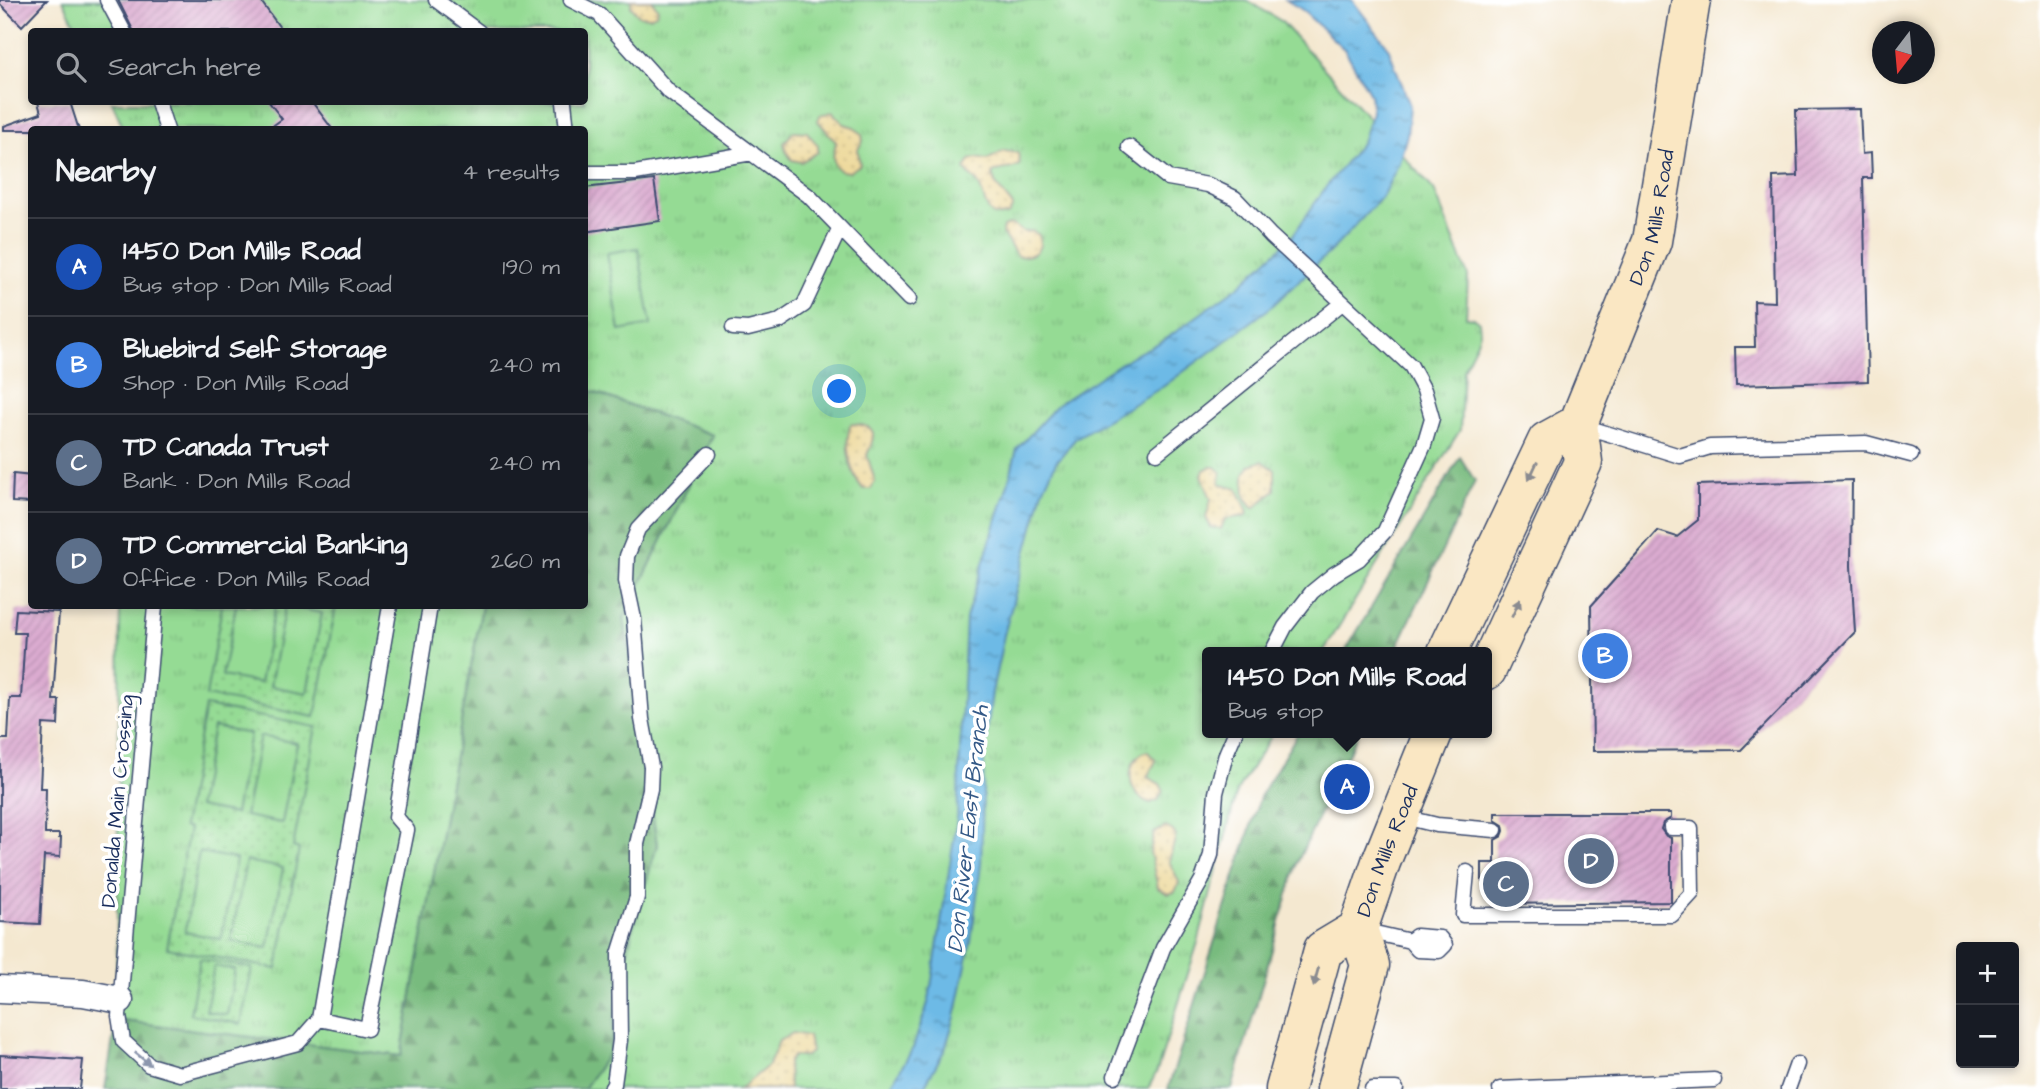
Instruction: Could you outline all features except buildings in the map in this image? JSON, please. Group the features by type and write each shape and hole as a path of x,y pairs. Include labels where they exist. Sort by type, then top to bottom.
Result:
{"main road":[{"name":"Don Mills Road","path":"1492,659 1583,462 1578,424 1652,241 1690,0"},
{"path":"1449,647 1547,441 1578,424"},
{"name":"Don Mills Road","path":"1336,1089 1370,965 1358,929 1431,738"},
{"name":"Don Mills Road","path":"1286,1084 1323,950 1358,929"},
{"path":"1286,1084 1326,1089"}],"street":[{"path":"0,989 72,992 120,1000"}],"lane":[{"path":"107,0 122,28"},
{"path":"436,0 474,28"},
{"path":"571,0 599,14 668,91 809,196 909,299"},
{"path":"159,105 166,126"},
{"path":"564,105 567,126"},
{"path":"1129,147 1168,178 1208,185 1235,198 1318,281 1411,366 1424,390 1432,418 1424,445 1385,531 1359,559 1312,592 1285,627 1275,647"},
{"path":"588,173 635,173 752,153"},
{"path":"733,328 748,330 780,321 804,305 840,228"},
{"path":"1157,453 1342,303"},
{"path":"1578,424 1680,456 1710,446 1866,443 1910,456"},
{"path":"611,1089 620,1040 619,954 637,897 637,844 650,789 635,631 626,581 627,556 638,529 709,454"},
{"name":"Donalda Main Crossing","path":"155,609 120,1000 119,1016 123,1041 149,1065 180,1074 298,1043 319,1019"},
{"path":"389,609 319,1019 367,1030 407,830 396,817 430,609"},
{"path":"1115,1076 1163,948 1202,880 1211,855 1216,793 1226,754 1234,738"},
{"path":"1399,816 1437,825 1495,830"},
{"path":"1466,872 1463,915 1672,915 1692,893 1692,880 1691,828 1671,828"},
{"path":"1358,929 1410,941"},
{"path":"1788,1089 1797,1064"},
{"path":"1500,1089 1714,1080"},
{"path":"1372,1089 1396,1089"}],"green space":[{"path":"63,0 1246,0 1281,21 1434,190 1468,276 1466,317 1479,322 1480,332 1463,370 1460,430 1326,647 1202,647 1202,738 1270,738 1237,791 1199,939 1157,1071 1148,1089 584,1089 610,1051 618,995 633,927 657,845 624,618 713,435 588,390 588,126 123,126 113,105 588,105 588,28 77,28"},
{"path":"638,248 651,325 620,331 607,253"},
{"path":"588,390 713,435 624,618 657,845 633,927 618,995 610,1051 584,1089 105,1089 116,1020 401,1056 481,609 588,609"},
{"path":"1460,457 1475,481 1397,647 1348,647"},
{"path":"120,609 481,609 401,1056 116,1020"},
{"path":"221,609 335,609 315,717 206,696"},
{"path":"235,609 274,609 260,683 222,676"},
{"path":"284,609 322,613 307,693 270,686"},
{"path":"205,706 316,727 293,847 299,849 277,969 167,948 189,829 183,827"},
{"path":"213,727 250,734 235,814 198,807"},
{"path":"260,736 297,743 282,823 245,816"},
{"path":"1295,738 1356,738 1297,863 1232,1089 1168,1089 1260,797"},
{"path":"199,852 236,859 221,939 185,932"},
{"path":"246,861 283,868 268,948 231,941"},
{"path":"200,959 252,968 241,1024 190,1014"},
{"path":"214,966 235,970 227,1015 206,1011"}],"sand":[{"path":"631,0 651,0 658,9 657,13 650,17 640,16 631,7"},
{"path":"832,112 844,124 854,127 862,135 863,141 858,149 860,165 849,172 841,171 835,166 833,157 836,142 818,121 820,115"},
{"path":"794,131 807,132 818,146 818,152 801,162 792,160 784,143"},
{"path":"1004,151 1018,153 1020,164 992,174 996,185 1013,206 1009,214 996,216 988,210 979,185 965,169 970,160 987,160"},
{"path":"1011,224 1024,232 1032,231 1039,235 1040,245 1036,252 1017,256 1002,233 1003,227"},
{"path":"851,424 866,426 873,432 867,455 875,481 871,489 863,489 851,467 848,440"},
{"path":"1262,461 1275,470 1275,490 1254,508 1245,497 1244,474 1250,465"},
{"path":"1210,467 1221,472 1220,484 1237,488 1248,512 1246,516 1225,519 1221,529 1211,527 1206,518 1211,499 1202,475 1204,470"},
{"path":"1147,751 1156,761 1147,777 1160,784 1163,790 1158,800 1151,803 1136,794 1131,778 1134,762"},
{"path":"1166,827 1176,836 1169,861 1179,882 1175,892 1168,894 1158,888 1150,852 1154,833"},
{"path":"793,1033 808,1036 811,1052 806,1056 793,1056 788,1062 789,1089 740,1089 769,1065 779,1041"}],"water":[{"name":"Don River East Branch","path":"1286,0 1352,0 1388,47 1410,106 1407,135 1399,163 1382,197 1336,246 1270,308 1164,386 1076,438 1056,462 1043,490 1004,635 992,692 984,758 981,864 971,941 955,1017 945,1049 923,1089 889,1089 913,1048 929,1000 957,819 966,618 1017,449 1057,405 1132,356 1163,341 1239,286 1291,238 1328,184 1362,142 1372,112 1370,94 1345,50 1301,9"}],"place":[{"name":"Bluebird Self Storage","path":"1605,656"},
{"name":"1450 Don Mills Road","path":"1347,787"},
{"name":"TD Commercial Banking","path":"1591,861"},
{"name":"TD Canada Trust","path":"1506,884"}]}
